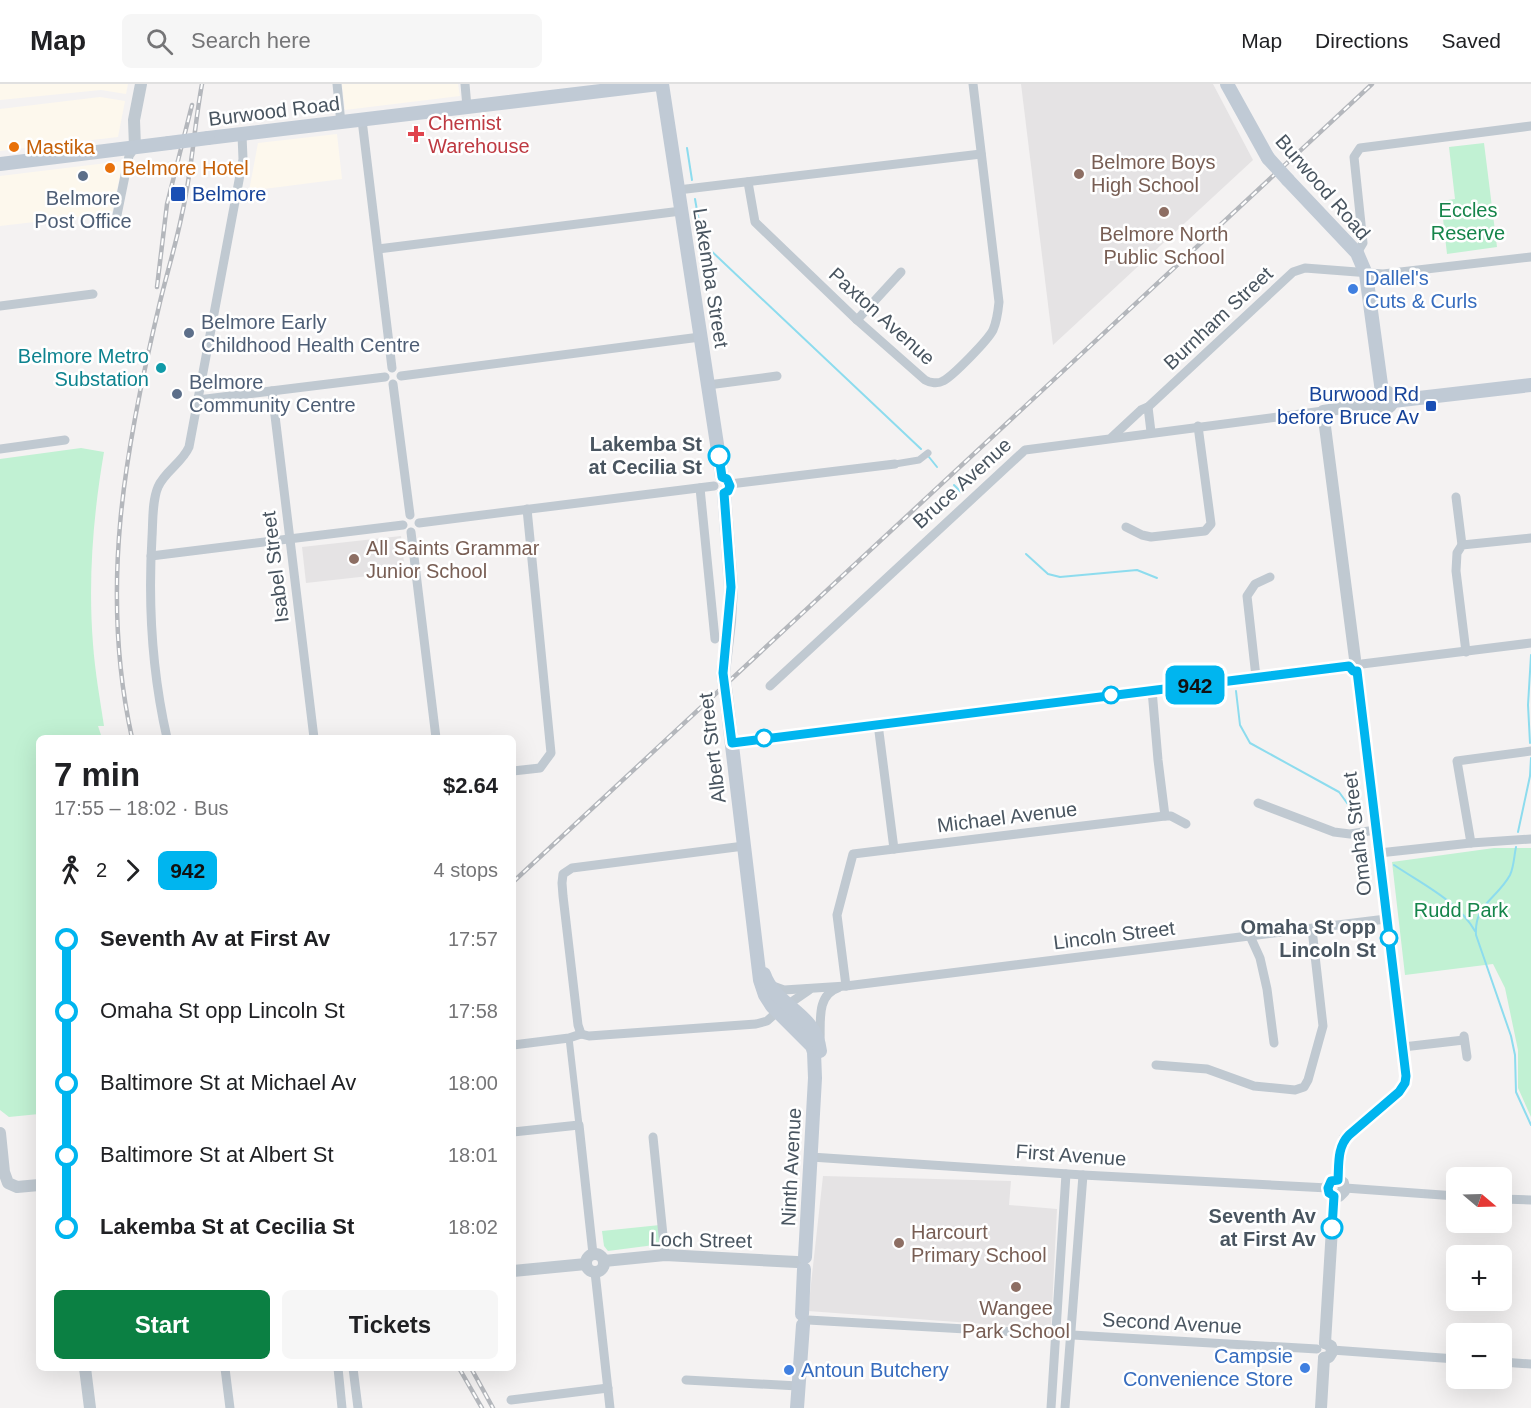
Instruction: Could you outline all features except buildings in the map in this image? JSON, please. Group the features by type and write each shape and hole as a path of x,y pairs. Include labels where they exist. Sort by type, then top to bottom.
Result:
{"main road":[{"name":"Burwood Road","path":"0,164 661,84"},
{"name":"Lakemba Street","path":"661,84 708,385 718,486"},
{"name":"Burwood Road","path":"1227,84 1262,149 1357,253 1366,274 1383,399"},
{"path":"1383,399 1531,386"},
{"name":"Albert Street","path":"718,486 731,587 723,673 762,987 768,1000 806,1019 813,1029 820,1051"},
{"name":"Albert Street","path":"753,926 765,978 783,1008 812,1046 815,1078"},
{"path":"815,1078 820,1051"},
{"name":"Ninth Avenue","path":"797,1408 804,1320 802,1263 815,1078"}],"street":[{"path":"117,215 128,159 135,147 134,120 141,84"},
{"path":"337,84 341,123"},
{"path":"465,84 467,107"},
{"name":"Paxton Avenue","path":"747,182 755,222 857,320 930,382 943,382 982,346 992,332 997,320 999,302 973,84"},
{"path":"362,120 392,368"},
{"path":"1357,253 1364,243 1354,163 1358,150 1364,146 1531,126"},
{"path":"167,735 152,636 150,602 151,556 157,489 185,455 198,400 243,159 242,135"},
{"path":"678,190 981,154"},
{"path":"378,249 681,211"},
{"name":"Burnham Street","path":"1112,437 1141,410 1148,407 1293,273 1305,268 1383,274 1531,257"},
{"path":"857,320 901,272"},
{"path":"0,306 93,294"},
{"path":"401,376 700,337"},
{"path":"393,384 389,383 385,377 387,370 397,369 401,376"},
{"path":"393,384 398,382 401,376"},
{"path":"708,385 777,376"},
{"path":"198,400 385,377"},
{"path":"393,384 410,515"},
{"name":"Isabel Street","path":"272,391 314,735"},
{"name":"Bruce Avenue","path":"770,686 1025,450 1323,411 1383,399"},
{"path":"1148,407 1151,432"},
{"name":"Omaha Street","path":"1323,411 1406,1076 1405,1083 1399,1092 1345,1138 1341,1147 1342,1184"},
{"path":"1126,527 1142,536 1151,537 1204,531 1209,528 1209,507 1198,426"},
{"path":"0,449 65,440"},
{"path":"419,523 895,464 919,460 928,453"},
{"path":"715,639 718,486"},
{"path":"1456,497 1462,545 1457,553 1456,571 1466,652"},
{"path":"516,771 540,768 551,753 527,509"},
{"path":"410,515 415,516 419,523 418,528 411,532"},
{"path":"403,525 410,515"},
{"path":"151,556 403,525"},
{"path":"403,525 411,532"},
{"path":"411,532 436,735"},
{"path":"1462,545 1531,538"},
{"path":"1256,677 1247,597 1255,584 1270,577"},
{"path":"732,743 1531,643"},
{"path":"1152,690 1165,816"},
{"path":"878,724 894,849"},
{"path":"1471,843 1457,761 1531,751"},
{"path":"1258,803 1334,832 1350,834 1376,830"},
{"name":"Michael Avenue","path":"846,986 837,915 853,854 1165,816 1171,816 1186,824"},
{"path":"1379,853 1531,839"},
{"path":"581,1034 578,1025 562,883 563,874 572,868 744,846"},
{"name":"Lincoln Street","path":"765,978 780,989 846,986 1386,919"},
{"path":"1156,1065 1206,1069 1254,1086 1295,1090 1304,1087 1323,1026 1312,929"},
{"path":"1250,936 1260,958 1267,988 1274,1043"},
{"name":"Lincoln Street","path":"820,1051 822,1007 825,997 830,991 846,986"},
{"path":"516,1045 569,1038 581,1034 589,1036 756,1024 766,1021 813,987"},
{"path":"569,1038 591,1263 610,1408"},
{"path":"1403,1047 1464,1038 1467,1057"},
{"path":"516,1132 579,1125"},
{"path":"0,1133 4,1172 8,1183 17,1187 36,1185"},
{"path":"653,1137 665,1255"},
{"name":"First Avenue","path":"811,1157 1331,1192"},
{"path":"1051,1408 1066,1174"},
{"path":"1065,1408 1083,1176"},
{"path":"1321,1408 1331,1181 1446,1195"},
{"path":"1512,1199 1531,1200"},
{"name":"Loch Street","path":"591,1263 601,1256 604,1261 665,1255 802,1263"},
{"path":"516,1271 591,1263"},
{"name":"Second Avenue","path":"804,1320 1446,1358"},
{"path":"1512,1363 1531,1364"},
{"path":"85,1371 90,1408"},
{"path":"225,1371 230,1408"},
{"path":"338,1371 342,1408"},
{"path":"353,1371 358,1408"},
{"path":"686,1380 798,1386"},
{"path":"511,1400 608,1388"}],"shaded area":[{"path":"0,84 128,84 126,94 101,90 0,100"},
{"path":"342,84 458,84 460,96 345,110"},
{"path":"1021,84 1213,84 1253,160 1053,345"},
{"path":"100,97 125,101 118,137 0,151 0,109"},
{"path":"337,134 342,179 249,191 258,143"},
{"path":"123,161 112,213 0,226 0,176"},
{"name":"All Saints Grammar Junior School","path":"401,536 405,572 306,583 302,547"},
{"name":"Harcourt Primary School","path":"823,1176 1011,1181 1009,1205 1057,1209 1051,1329 808,1311"}],"green space":[{"name":"Eccles Reserve","path":"1484,143 1497,247 1447,254 1441,201 1455,199 1449,147"},
{"path":"81,448 104,452 94,524 91,596 94,654 104,726 98,726 101,735 36,735 36,1114 9,1117 0,1110 0,459"},
{"name":"Rudd Park","path":"1494,848 1531,848 1531,1117 1518,1088 1518,1050 1505,988 1493,964 1405,975 1392,862"},
{"path":"660,1225 662,1244 608,1251 604,1246 602,1231"}],"waterway":[{"path":"687,148 692,180"},
{"path":"695,199 701,233 706,246 921,449"},
{"path":"929,457 937,467"},
{"path":"954,485 962,493"},
{"path":"1026,554 1048,574 1060,577 1137,570 1157,578"},
{"path":"1530,743 1528,705 1531,655"},
{"path":"1236,691 1240,725 1250,743 1339,792 1358,818"},
{"path":"1518,832 1530,776 1531,758"},
{"path":"1516,847 1510,875 1482,909 1476,925 1476,935 1511,1036 1515,1055 1516,1092 1531,1125"},
{"path":"1394,865 1449,902 1468,920 1475,931"}],"railway":[{"path":"131,735 122,682 118,628 117,573 120,519 136,411 185,198 202,84"},
{"path":"516,879 1372,84"},
{"path":"157,287 167,204 192,105"},
{"path":"461,1371 482,1408"},
{"path":"473,1371 493,1408"}],"bus line":[{"name":"942","path":"719,456 722,477 730,484 728,491 724,493 731,587 723,673 732,743 1349,666 1353,671 1357,671 1406,1080 1399,1092 1342,1143 1338,1180 1331,1181 1328,1188 1329,1193 1334,1196 1332,1228"}],"place":[{"name":"Chemist Warehouse","path":"416,134"},
{"name":"Mastika","path":"14,147"},
{"name":"Belmore Hotel","path":"110,168"},
{"name":"Belmore Boys High School","path":"1079,174"},
{"name":"Belmore Post Office","path":"83,176"},
{"name":"Belmore","path":"178,194"},
{"name":"Belmore North Public School","path":"1164,212"},
{"name":"Dallel's Cuts & Curls","path":"1353,289"},
{"name":"Belmore Early Childhood Health Centre","path":"189,333"},
{"name":"Belmore Metro Substation","path":"161,368"},
{"name":"Belmore Community Centre","path":"177,394"},
{"name":"Burwood Rd before Bruce Av","path":"1431,406"},
{"name":"Lakemba St at Cecilia St","path":"719,456"},
{"name":"All Saints Grammar Junior School","path":"354,559"},
{"name":"Omaha St opp Lincoln St","path":"1389,938"},
{"name":"Seventh Av at First Av","path":"1332,1228"},
{"name":"Harcourt Primary School","path":"899,1243"},
{"name":"Wangee Park School","path":"1016,1287"},
{"name":"Campsie Convenience Store","path":"1305,1368"},
{"name":"Antoun Butchery","path":"789,1370"}]}
